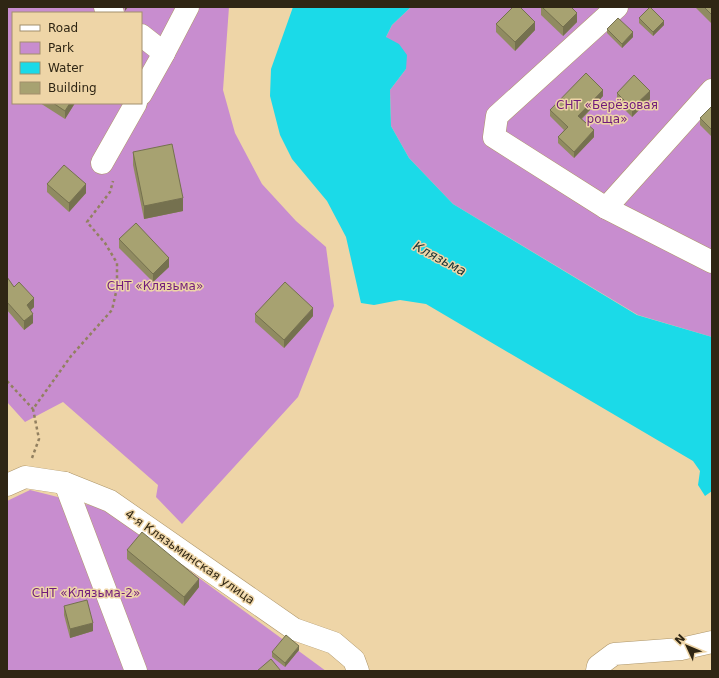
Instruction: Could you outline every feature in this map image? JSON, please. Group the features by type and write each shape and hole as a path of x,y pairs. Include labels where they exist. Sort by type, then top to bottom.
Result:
{"street":[{"path":"142,92 188,7"},
{"path":"617,7 497,116 494,137 606,208 712,262"},
{"path":"142,36 164,53"},
{"path":"606,208 712,90"},
{"path":"102,163 135,104"},
{"name":"4-я Клязьминская улица","path":"16,481 65,483 110,501 294,629 334,643 354,660 358,671"},
{"path":"65,483 136,671"},
{"path":"597,671 598,666 614,654 681,649 712,642"}],"path":[{"path":"33,409 71,356 112,310 117,288 117,264 105,243 87,222 110,192 113,179 108,169 102,163"},
{"path":"7,381 33,409 38,439 16,481"}],"green space":[{"name":"СНТ «Клязьма»","path":"7,7 229,7 223,90 235,133 262,184 296,221 326,247 334,306 298,397 182,524 156,497 158,485 63,402 25,422 7,402"},
{"name":"СНТ «Берёзовая роща»","path":"411,7 712,7 712,337 638,315 453,204 409,158 391,126 390,90 406,69 386,37 392,25"},
{"name":"СНТ «Клязьма-2»","path":"30,490 105,509 326,671 7,671 7,501"}],"water":[{"name":"Клязьма","path":"293,7 411,7 392,25 386,37 399,44 407,55 406,69 390,90 391,126 409,158 453,204 637,315 712,337 712,491 705,496 698,485 700,471 693,461 426,304 400,300 374,305 361,303 346,237 327,201 292,159 280,135 270,96 271,69"}],"building":[{"path":"513,7 520,7 535,22 515,42 496,24"},
{"path":"542,7 571,7 577,13 563,27"},
{"path":"650,7 664,21 653,32 639,18"},
{"path":"704,7 712,7 712,15"},
{"path":"618,18 633,32 622,44 607,29"},
{"path":"586,73 603,90 578,116 594,130 574,152 558,137 568,127 550,110"},
{"path":"634,75 650,91 632,108 617,93"},
{"path":"54,104 69,104 65,111"},
{"path":"712,106 712,130 700,118"},
{"path":"172,144 183,198 144,206 133,152"},
{"path":"64,165 86,184 69,203 47,184"},
{"path":"136,223 169,258 153,274 119,239"},
{"path":"7,277 14,287 19,282 34,298 27,305 33,314 24,321 7,302"},
{"path":"285,282 313,308 284,340 255,314"},
{"path":"142,532 199,579 184,597 127,550"},
{"path":"87,600 93,623 70,629 64,606"},
{"path":"286,635 299,646 285,663 272,652"},
{"path":"271,659 281,671 257,671"}]}
